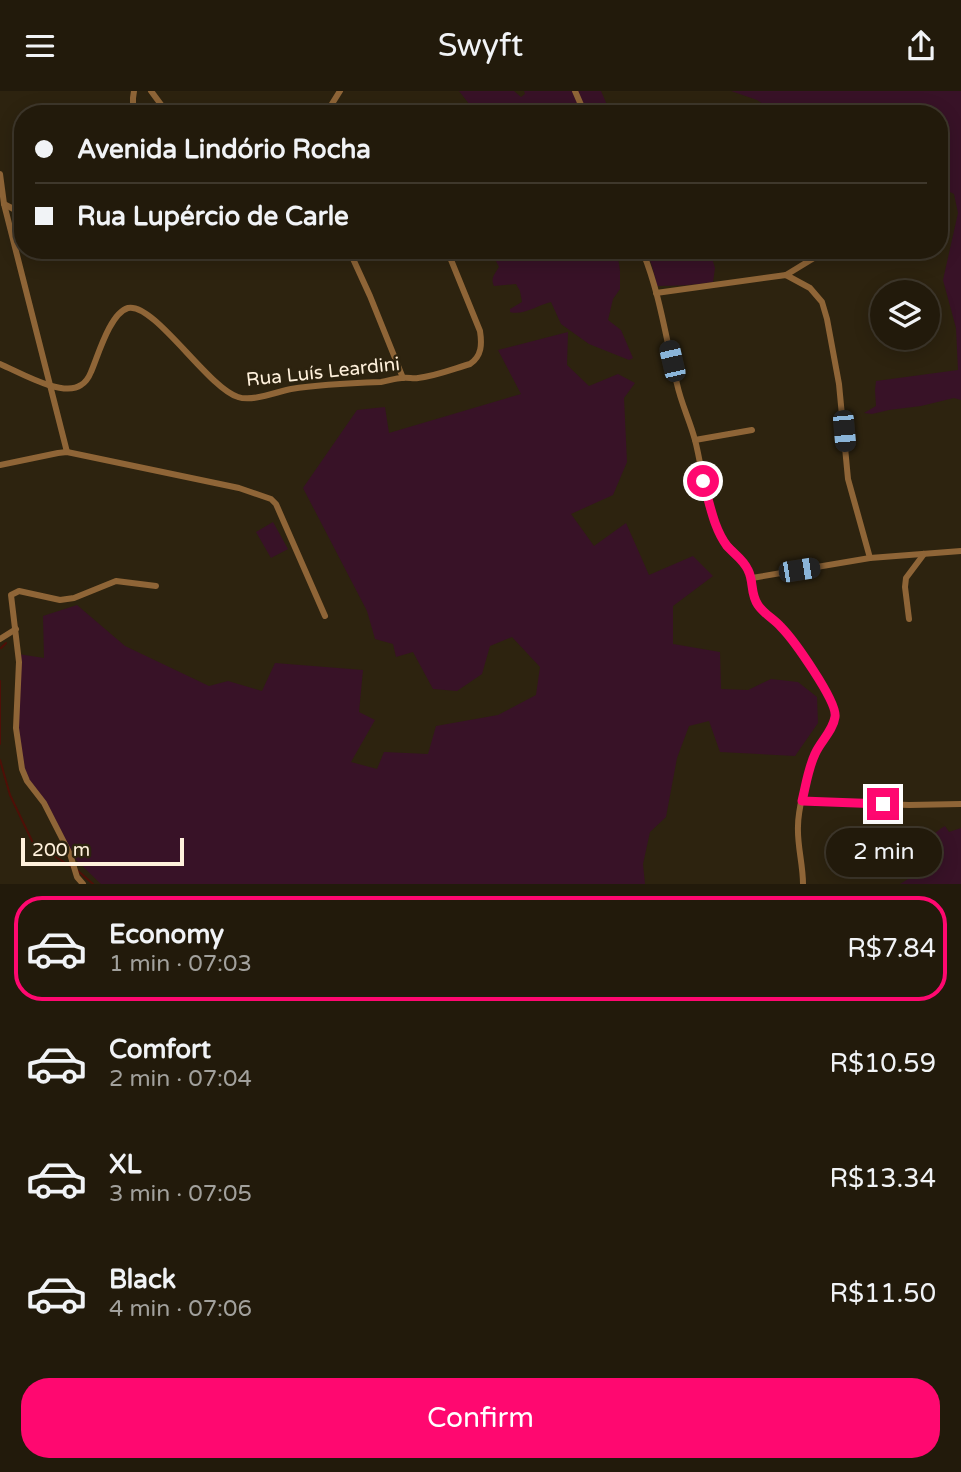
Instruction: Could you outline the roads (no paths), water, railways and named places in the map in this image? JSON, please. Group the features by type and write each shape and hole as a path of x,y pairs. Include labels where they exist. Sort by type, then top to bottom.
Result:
{"street":[{"path":"0,174 14,243"},
{"path":"4,204 14,210"},
{"path":"18,259 67,452"},
{"path":"353,259 403,377"},
{"name":"Rua Luís Leardini","path":"51,386 73,389 81,386 87,379 110,327 118,315 128,308 137,309 152,318 217,383 238,397 249,398 291,389 352,382 421,378 470,364 481,351 480,331 451,259"},
{"path":"646,259 677,385 695,440 703,481 719,533 728,547 745,564 752,578 752,593 756,603 782,627 835,707 836,716 815,753 802,801 798,825 803,884"},
{"path":"656,293 786,275 812,259"},
{"path":"786,275 810,288 822,302 839,384 848,479 870,558"},
{"path":"0,364 51,386"},
{"path":"695,440 752,430"},
{"path":"0,465 67,452 239,488 271,499 326,616"},
{"path":"752,578 870,558 961,551"},
{"path":"909,619 906,579 923,554"},
{"path":"83,884 77,877 70,854 44,803 27,781 22,768 16,728 19,662 11,595 19,591 60,600 74,598 116,582 156,586"},
{"path":"0,639 16,629"},
{"path":"802,801 961,804"}],"waterway":[{"path":"1,648 6,643"},
{"path":"0,681 0,744"},
{"path":"0,760 10,795 33,843 72,867"},
{"path":"77,870 93,884"}]}
